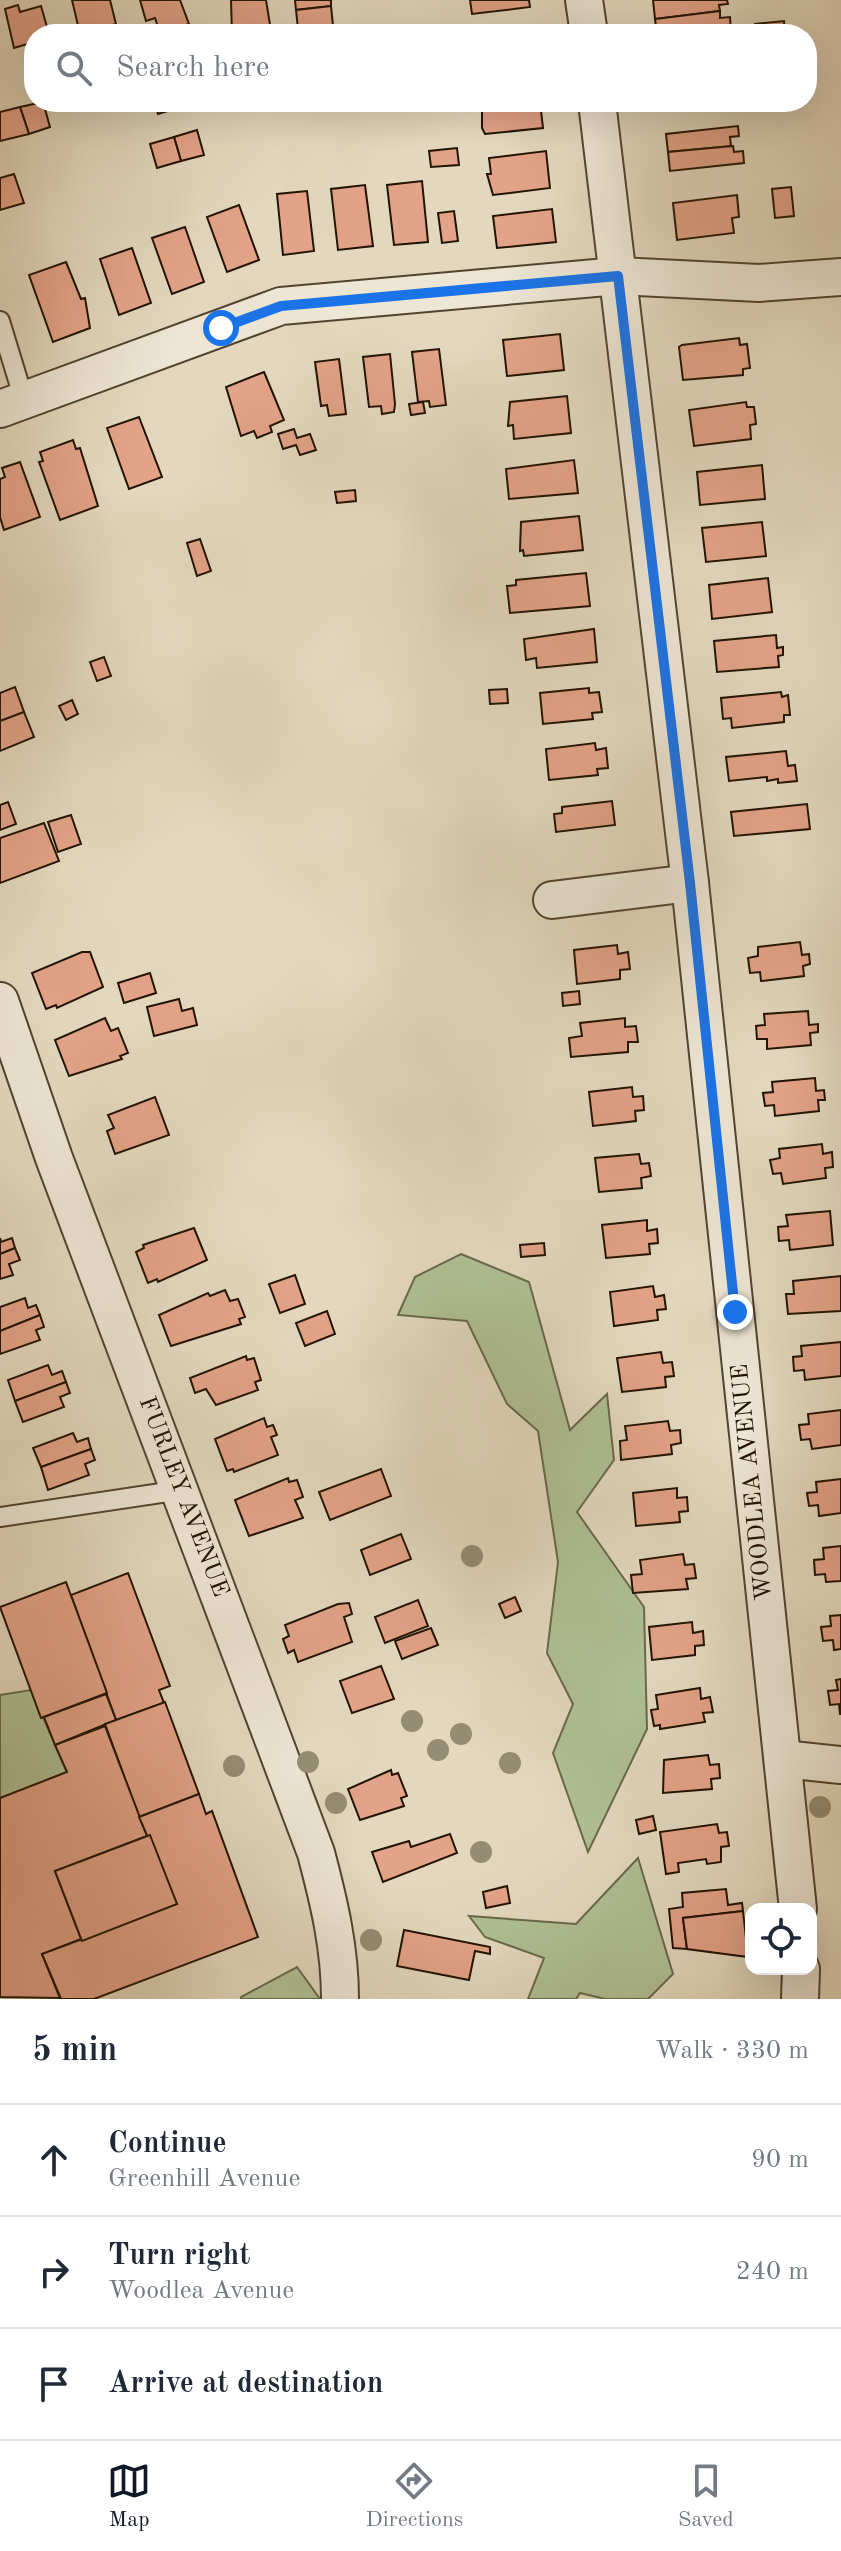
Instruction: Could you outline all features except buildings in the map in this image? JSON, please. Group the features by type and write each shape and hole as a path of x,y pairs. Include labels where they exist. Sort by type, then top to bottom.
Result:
{"street":[{"path":"584,0 588,24"},
{"name":"WOODLEA AVENUE","path":"598,112 690,883 797,1903"},
{"path":"12,404 281,306 618,276 759,283 841,277"},
{"path":"552,900 690,883"},
{"name":"FURLEY AVENUE","path":"0,1001 60,1172 316,1853 332,1912 340,1965 340,1999"},
{"path":"783,1759 841,1765"},
{"path":"800,1999 801,1975"}],"lane":[{"path":"0,321 12,404"},
{"path":"2,1512 181,1490"}],"green space":[{"path":"461,1254 529,1282 570,1430 607,1394 614,1460 577,1512 644,1607 647,1729 588,1852 553,1753 573,1704 547,1653 558,1562 538,1431 507,1404 467,1321 398,1315 415,1277"},
{"path":"31,1690 67,1772 0,1798 0,1695"},
{"path":"638,1858 673,1974 648,1999 605,1999 580,1993 576,1999 528,1999 544,1958 485,1937 469,1916 576,1924"},
{"path":"297,1967 320,1999 241,1999 241,1997"}],"route":[{"path":"221,328 281,306 618,276 690,883 735,1312"}]}
